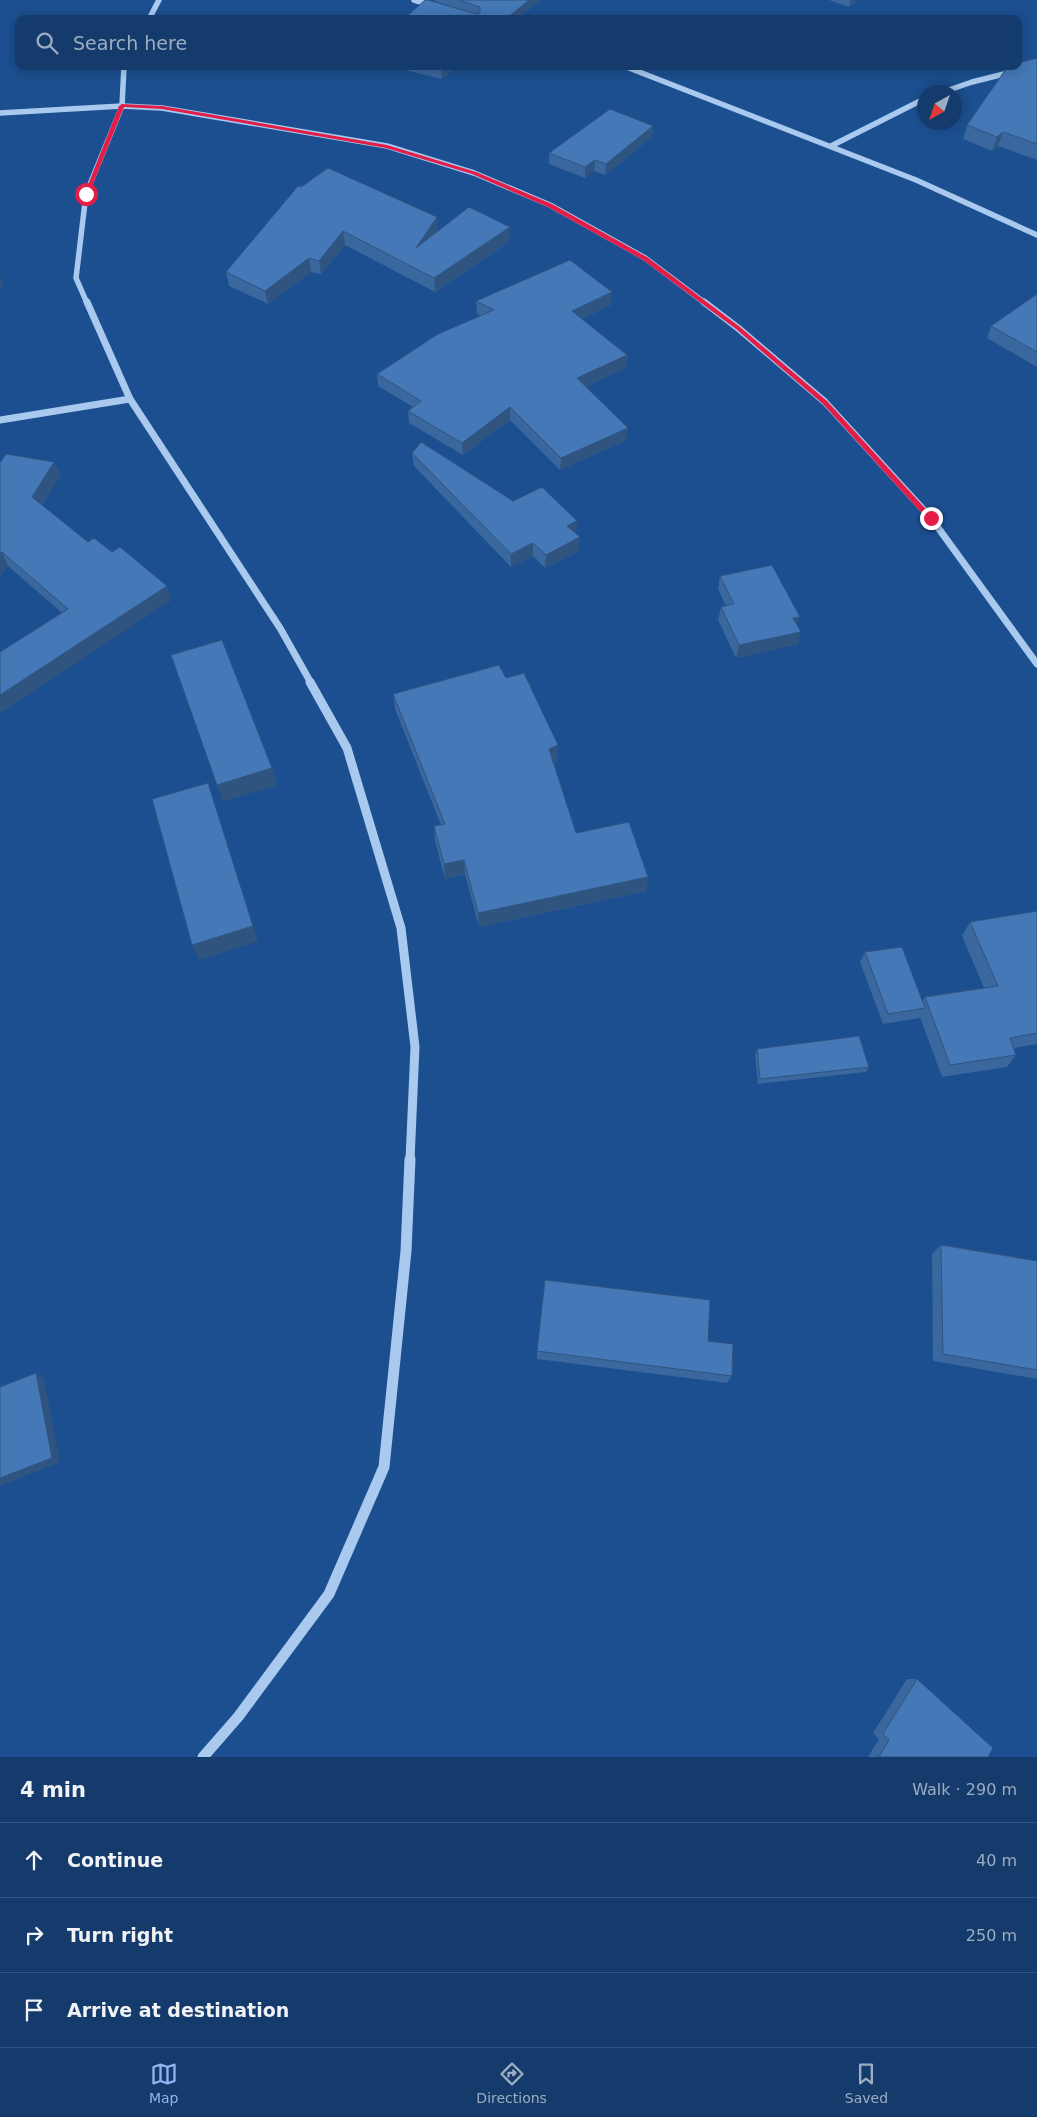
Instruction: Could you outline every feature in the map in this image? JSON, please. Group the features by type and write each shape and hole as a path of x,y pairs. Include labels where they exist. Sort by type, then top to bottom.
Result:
{"street":[{"path":"151,15 159,0"},
{"path":"414,0 440,8"},
{"path":"124,70 122,106 86,194 76,278 130,399 280,628 348,748 401,928 415,1048 406,1251 384,1467 329,1594 238,1717 203,1757"},
{"path":"634,70 916,180 1037,235"},
{"path":"962,85 1018,71"},
{"path":"830,146 917,102"},
{"path":"0,113 122,106 162,108 387,146 474,173 550,206 645,258 738,328 825,402 931,518 1037,664"},
{"path":"0,420 130,399"}],"building":[{"path":"425,0 476,14 480,13 480,7 459,0 529,0 511,15 408,15"},
{"path":"1037,58 1037,144 1003,132 997,137 967,125 1005,70 1022,70 1022,62"},
{"path":"610,109 653,126 606,164 595,160 585,167 549,153"},
{"path":"328,168 437,217 416,248 469,207 510,227 434,278 343,231 319,261 309,258 265,291 226,272 298,186 301,187"},
{"path":"570,260 612,292 572,311 627,355 577,378 628,428 561,458 510,407 462,443 408,411 421,401 377,374 438,334 494,310 476,301"},
{"path":"1037,294 1037,352 991,326"},
{"path":"421,442 513,501 542,487 577,521 567,526 580,537 546,555 533,543 511,554 412,453"},
{"path":"6,454 54,462 32,497 88,542 94,538 112,552 120,547 167,586 0,695 0,652 68,609 2,552 0,554 0,463"},
{"path":"772,565 800,617 793,618 801,632 739,645 721,607 734,604 720,576"},
{"path":"222,640 272,768 217,785 171,655"},
{"path":"499,665 506,678 524,673 558,745 549,749 576,833 629,822 648,877 478,913 464,860 444,864 434,826 445,824 393,694"},
{"path":"208,783 253,926 192,945 152,799"},
{"path":"1037,911 1037,1033 1010,1038 1016,1055 950,1065 925,997 998,986 970,922"},
{"path":"902,947 925,1008 888,1014 865,952"},
{"path":"859,1036 869,1067 760,1079 757,1049"},
{"path":"941,1245 1037,1261 1037,1370 943,1354"},
{"path":"545,1280 710,1300 708,1341 733,1344 732,1376 537,1351"},
{"path":"36,1373 52,1458 0,1478 0,1387"},
{"path":"917,1679 993,1748 988,1757 879,1757 889,1740 883,1734"}],"route":[{"path":"86,194 122,106 162,108 387,146 474,173 550,206 645,258 738,328 825,402 931,518"}]}
